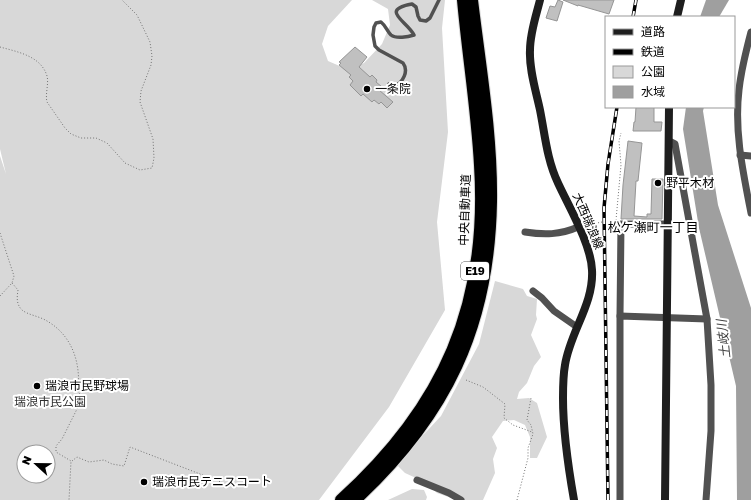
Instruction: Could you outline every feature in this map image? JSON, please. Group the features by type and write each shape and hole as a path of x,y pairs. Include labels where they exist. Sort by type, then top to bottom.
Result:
{"highway":[{"name":"中央自動車道","path":"341,500 372,471 406,432 434,390 460,334 470,300 479,243 481,192 480,165 463,0"},
{"name":"中央自動車道","path":"355,500 399,455 428,418 441,398 467,343 481,296 488,252 491,201 487,120 472,0"}],"main road":[{"name":"大西瑞浪線","path":"540,0 530,39 530,51 531,64 548,156 553,172 589,250 592,270 591,288 578,327 568,350 563,380 564,434 574,500"},
{"path":"677,16 681,0"},
{"path":"665,500 669,108"}],"street":[{"path":"751,32 747,60 738,90 740,155 751,213"},
{"path":"669,141 675,144 707,320 711,385 711,431 706,500"},
{"path":"740,155 751,156"},
{"path":"525,232 546,235 554,234 576,224"},
{"path":"620,500 621,224 667,224"},
{"path":"533,291 554,311 578,327"},
{"path":"620,316 707,320"},
{"path":"417,480 449,493 461,500"}],"lane":[{"path":"389,84 394,86 399,84 405,72 405,65 403,62 379,50 375,46 374,27 376,23 381,22 394,37 414,35 412,31 398,18 396,13 397,9 400,6 412,4 416,7 420,20 426,21 430,18 439,0"}],"path":[{"path":"0,47 23,54 36,60 47,77 46,98 65,128 71,134 81,138 96,138 107,143 125,162 140,170 152,168 154,158 153,140 140,102 141,91 151,65 152,56 150,42 137,15 122,0"},
{"path":"616,221 621,165 619,141 621,133"},
{"path":"576,224 583,217 588,225 602,222"},
{"path":"0,233 14,276 12,283 0,296"},
{"path":"12,283 18,290 16,297 19,306 23,311 58,327 66,336 75,356 80,379 78,392 83,396 62,439 56,446 56,452 71,461"},
{"path":"466,380 483,387 505,404 506,407 504,418 513,425 532,433"},
{"path":"517,500 528,458 528,448 532,433 527,420 531,398"},
{"path":"71,461 77,457 89,462 104,460 112,464 124,466 130,447 226,484"},
{"path":"69,500 71,461"}],"green space":[{"name":"瑞浪市民公園","path":"0,0 352,0 328,26 322,44 328,61 349,70 364,63 382,44 390,25 388,9 372,0 445,0 442,28 448,132 437,222 445,310 389,407 319,500 0,500 0,156 6,174 0,149"},
{"path":"495,281 523,289 527,296 537,299 537,319 531,335 541,357 534,366 527,383 519,392 517,399 529,398 537,403 547,437 537,458 530,458 530,437 525,425 514,420 503,421 492,437 497,448 493,459 495,473 483,500 457,500 437,493 427,483 405,473 396,464 441,416 479,344"},
{"path":"412,489 424,490 427,497 426,500 388,500"}],"water":[{"path":"706,0 729,0 720,16 700,16"},
{"path":"686,108 704,108 718,205 751,308 751,500 737,500 736,386 699,228 683,129"}],"building":[{"path":"558,0 563,2 557,21 546,18 550,6 555,7"},
{"path":"563,0 614,0 609,14 578,6"},
{"path":"355,47 367,57 359,67 370,77 372,75 377,80 376,82 382,87 379,90 393,102 387,108 381,102 379,104 374,100 372,102 363,94 361,96 350,85 353,81 349,77 351,75 339,65 341,63 339,62"},
{"path":"636,108 654,108 654,122 662,122 661,131 633,131"},
{"name":"野平木材","path":"628,141 642,143 638,181 636,181 634,216 647,217 647,214 651,214 652,179 663,179 662,219 621,219"}],"railway":[{"path":"633,16 636,0"},
{"path":"608,500 604,208 608,164 617,108"}],"place":[{"name":"一条院","path":"367,89"},
{"name":"野平木材","path":"658,183"},
{"name":"瑞浪市民野球場","path":"37,386"},
{"name":"瑞浪市民テニスコート","path":"144,482"}],"district":[{"name":"松ケ瀬町一丁目","path":"653,227"}],"water label":[{"name":"土岐川","path":"723,339"}]}
